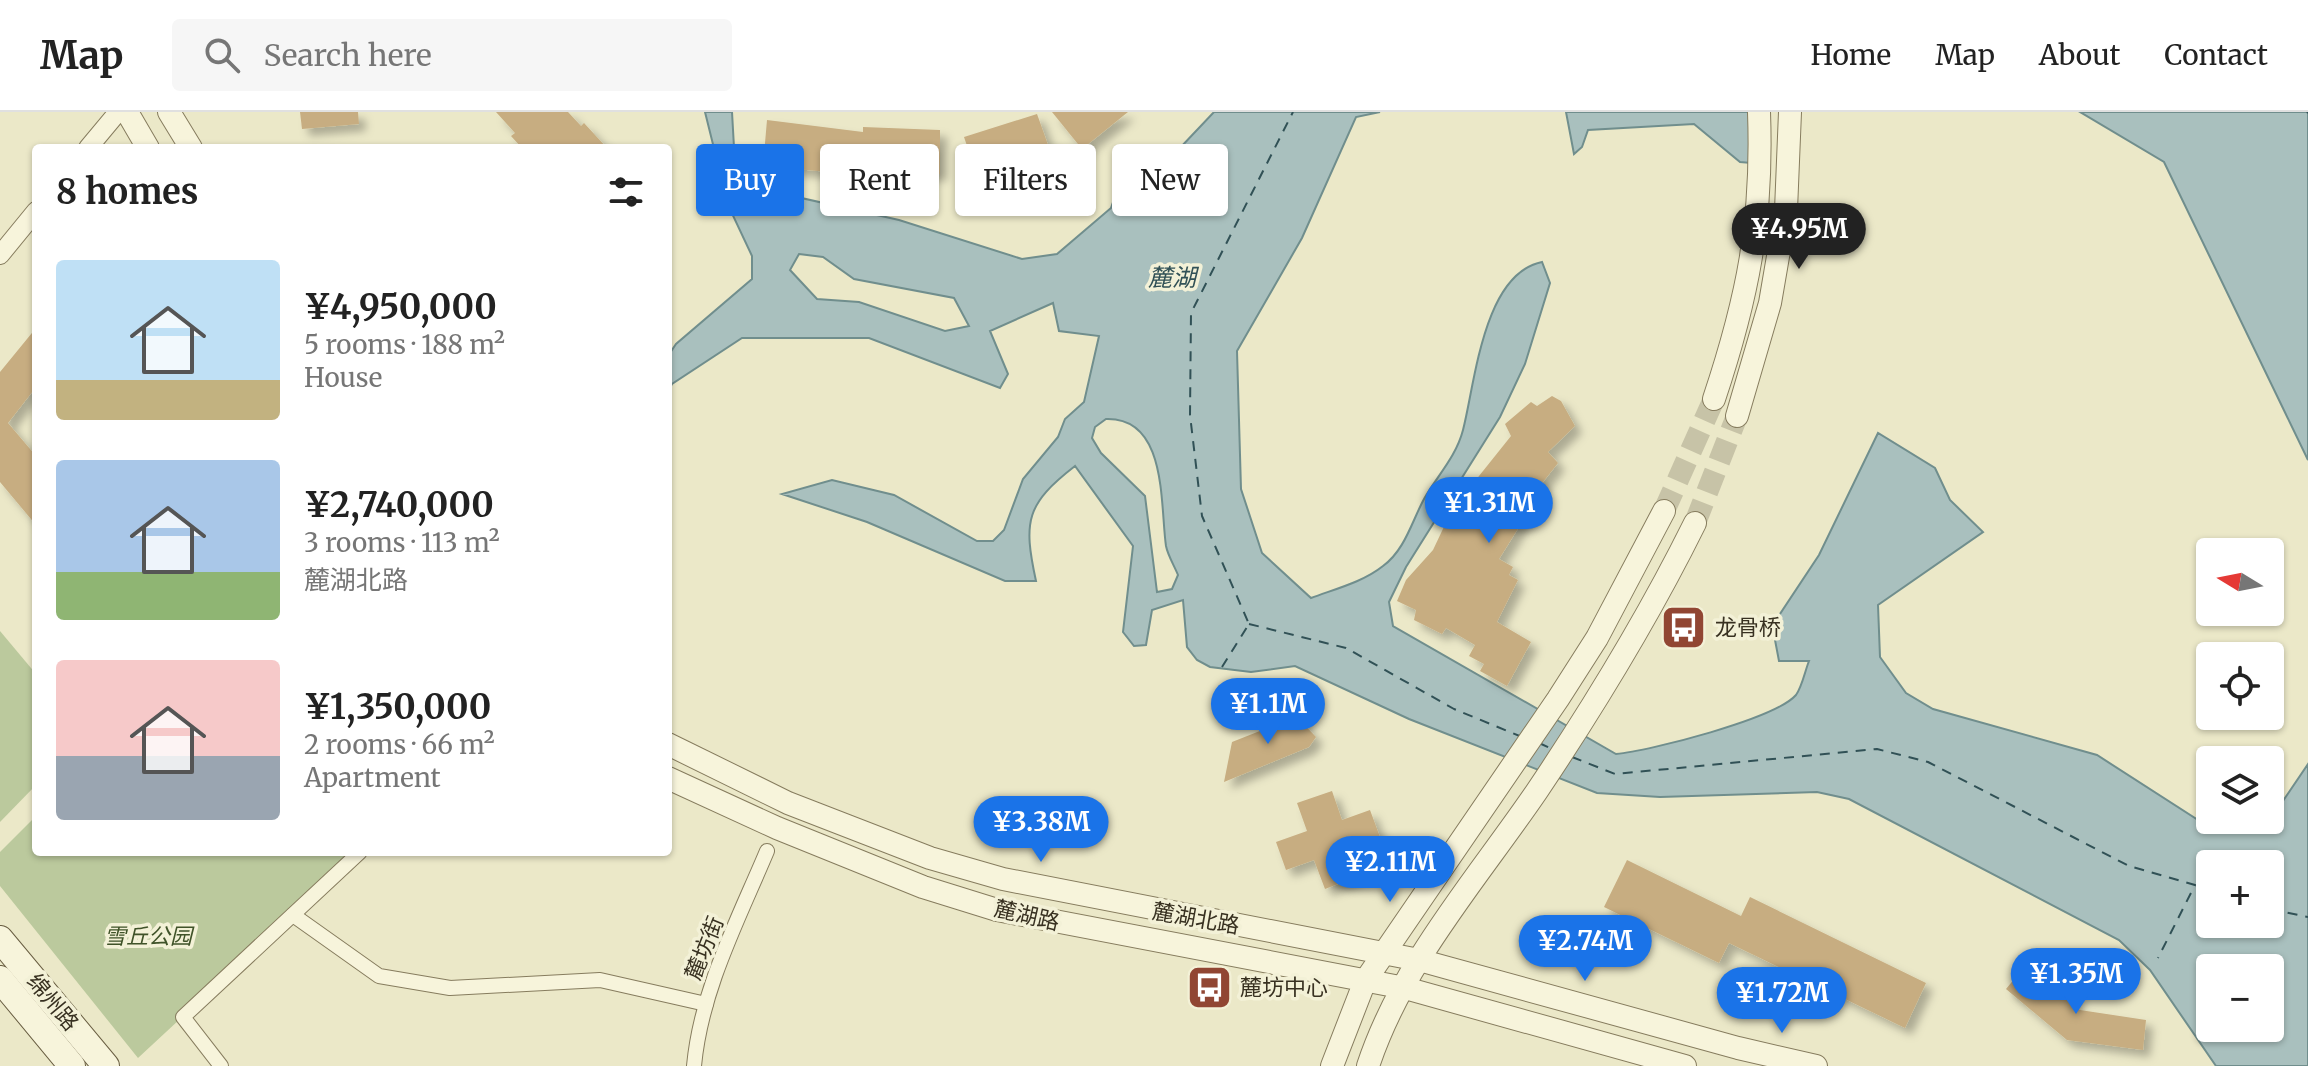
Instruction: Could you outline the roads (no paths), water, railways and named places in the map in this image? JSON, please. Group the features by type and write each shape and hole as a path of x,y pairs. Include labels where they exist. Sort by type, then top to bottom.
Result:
{"main road":[{"name":"绵州路","path":"0,939 106,1066"},
{"name":"绵州路","path":"0,979 72,1066"}],"street":[{"path":"91,144 118,112"},
{"path":"127,112 146,144"},
{"path":"169,112 189,144"},
{"path":"1714,399 1739,321 1761,197 1759,112"},
{"path":"1737,416 1764,330 1786,210 1790,112"},
{"path":"0,255 32,216"},
{"path":"1739,321 1764,330"},
{"path":"1332,1066 1365,981 1508,775 1597,638 1664,511"},
{"path":"1368,1066 1376,1042 1419,960 1624,658 1695,523"},
{"name":"麓湖北路","path":"672,746 814,813 930,858 1003,879 1419,960 1738,1048 1816,1066"},
{"name":"麓湖路","path":"672,780 804,839 923,887 997,910 1405,988 1685,1066"},
{"path":"755,818 766,791"},
{"path":"804,839 814,813"},
{"name":"麓坊街","path":"694,1066 706,1004 767,851"},
{"path":"221,1066 183,1017 356,856"},
{"path":"293,915 379,976 450,988 600,980 706,1004"}],"water":[{"name":"麓湖","path":"705,112 732,112 734,144 713,144"},
{"name":"麓湖","path":"1214,112 1380,112 1356,117 1302,238 1237,351 1241,489 1262,553 1311,598 1367,576 1391,559 1460,440 1478,360 1494,308 1506,287 1522,271 1542,262 1550,283 1525,364 1500,417 1406,567 1389,602 1393,626 1616,754 1682,740 1764,714 1784,704 1800,688 1809,661 1779,661 1775,640 1780,614 1819,555 1878,433 1935,468 1950,500 1983,532 1878,605 1880,657 1906,693 1933,709 2097,755 2196,819 2196,834 2284,834 2284,799 2308,764 2308,1066 2216,1066 2200,1042 2284,1042 2284,954 2196,954 2196,1037 2150,970 2119,940 1849,799 1817,792 1660,797 1597,793 1409,719 1295,666 1251,672 1210,667 1197,660 1187,647 1183,600 1152,610 1146,645 1134,646 1123,632 1133,546 1075,466 1046,492 1032,515 1030,543 1036,581 1005,581 867,522 782,494 832,480 894,495 977,541 993,541 1004,530 1023,479 1058,437 1065,419 1084,402 1099,336 1059,331 1053,303 990,331 1008,374 1000,388 869,338 742,338 672,384 672,350 676,344 752,279 752,256 733,216 804,216 804,199 820,202 820,216 881,216 1022,259 1057,254 1112,205 1112,216 1228,216 1228,144 1184,144","holes":["799,254 823,257 854,279 954,298 969,326 945,331 859,302 817,299 790,270","1106,419 1126,422 1141,432 1151,448 1157,467 1166,546 1178,575 1172,589 1157,592 1145,496 1101,453 1092,438 1095,427"]},
{"path":"1566,112 1751,112 1751,163 1740,162 1694,124 1588,130 1582,147 1574,154"},
{"path":"2080,112 2308,112 2308,460 2164,162"}],"tunnel":[{"path":"1664,511 1714,399"},
{"path":"1695,523 1737,416"}],"place":[{"name":"龙骨桥","path":"1684,627"},
{"name":"麓坊中心","path":"1209,987"}],"park label":[{"name":"雪丘公园","path":"148,936"}]}
